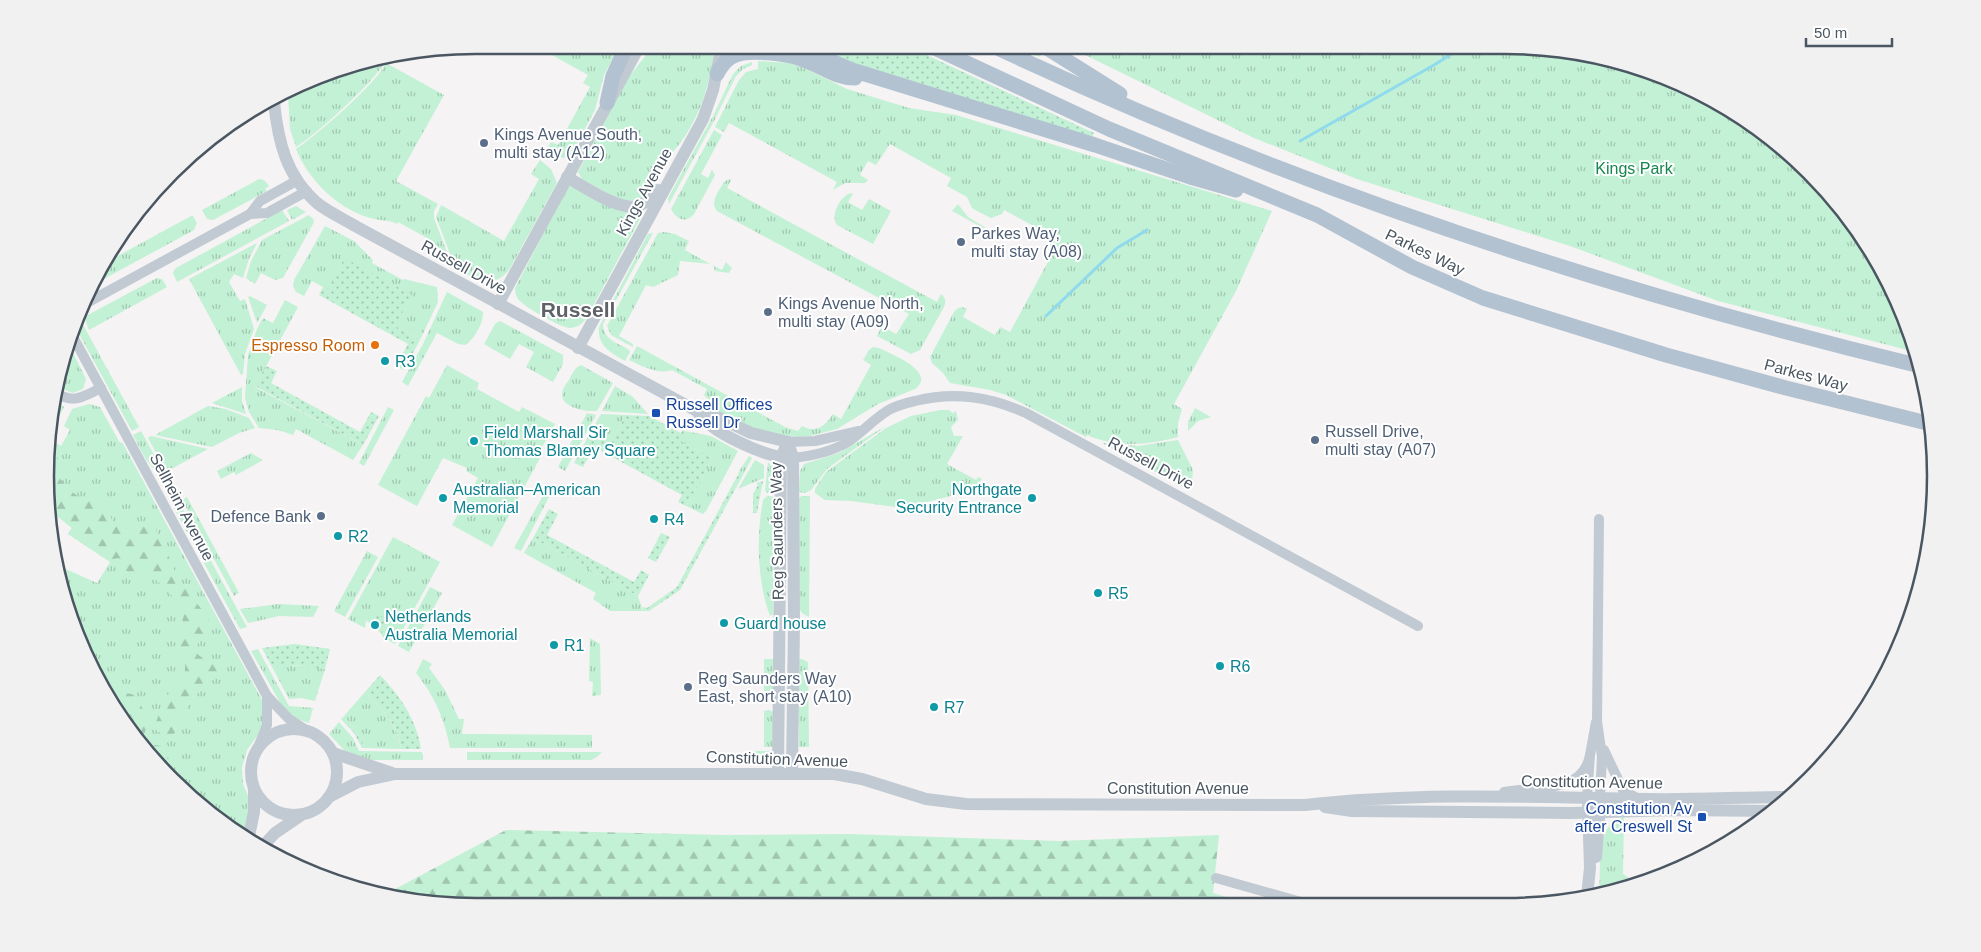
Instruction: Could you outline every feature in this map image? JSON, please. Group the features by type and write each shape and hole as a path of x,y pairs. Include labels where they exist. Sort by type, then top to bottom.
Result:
{"main road":[{"path":"607,103 615,71 623,54"},
{"path":"717,74 724,63 735,55 745,54"},
{"path":"781,54 800,58 840,77 877,78"},
{"path":"820,54 834,63 877,78 1095,145 1190,177 1284,201"},
{"name":"Parkes Way","path":"947,54 1109,129 1330,221 1412,267 1483,298 1666,355 1786,388 1924,422"},
{"name":"Parkes Way","path":"1010,54 1078,86 1186,132 1317,183 1557,266 1725,316 1912,364"},
{"path":"1056,54 1106,86 1186,132"}],"street":[{"path":"498,304 635,54"},
{"name":"Kings Avenue","path":"578,348 702,119 717,74 720,54"},
{"name":"Russell Drive","path":"274,105 277,134 289,166 298,180 319,205 357,227 696,411 711,414 751,434 788,442 815,441 860,431"},
{"path":"567,177 617,204 627,207 636,207 648,201 669,179"},
{"path":"92,300 250,214 260,201 298,180"},
{"path":"250,214 266,213 307,191"},
{"name":"Sellheim Avenue","path":"76,341 267,696 289,719 309,732"},
{"path":"62,397 74,400 101,388"},
{"name":"Russell Drive","path":"696,411 700,417 713,427 748,446 768,455 787,458 813,455 832,450 847,442 895,407 928,397 964,395 1000,402 1026,413 1418,626"},
{"name":"Reg Saunders Way","path":"788,442 780,623 792,773"},
{"name":"Reg Saunders Way","path":"778,773 794,623 787,458"},
{"path":"1599,520 1597,721 1600,740 1612,770 1623,790 1632,796 1646,799"},
{"path":"780,623 794,623"},
{"name":"Sellheim Avenue","path":"257,750 267,725 267,696"},
{"path":"1489,798 1507,791 1551,787 1571,781 1581,774 1588,763 1597,721"},
{"path":"250,832 254,812 254,786 251,769 257,750 266,740 277,733 289,730 309,732 320,738 333,753 337,766 337,779 329,797 320,807 286,825 267,843"},
{"path":"1594,797 1600,740"},
{"name":"Constitution Avenue","path":"333,753 394,774"},
{"path":"1590,755 1594,797 1594,888"},
{"name":"Constitution Avenue","path":"329,797 358,782 394,774 792,773 848,776 926,799 966,804 1305,805 1352,810 1762,811"},
{"path":"254,786 261,800 276,812 289,815 305,814"},
{"name":"Constitution Avenue","path":"1305,805 1354,799 1778,797"},
{"path":"1588,890 1594,812"},
{"path":"1216,878 1287,898"}],"green space":[{"path":"550,54 615,54 604,75 595,110 570,156 558,157 546,151 551,142 558,145 590,87 583,83 588,75"},
{"path":"647,54 714,54 704,97 682,141 664,164 642,200 621,201 582,179 578,172 628,78"},
{"path":"833,54 924,54 1094,133 1092,137"},
{"name":"Kings Park","path":"1083,54 1533,55 1587,62 1641,76 1692,97 1716,110 1762,141 1804,177 1840,219 1871,265 1895,314 1908,350 1718,301 1570,246 1357,179 1254,138"},
{"path":"758,61 789,63 802,67 847,89 909,108 956,115 1272,211 1236,291 1174,404 1182,409 1178,423 1178,437 1132,444 1109,442 1087,435 1086,437 1006,395 990,390 950,383 932,363 930,357 954,312 960,308 967,309 963,317 995,335 1000,327 1010,332 1055,249 1048,244 1052,236 1004,210 1002,214 991,218 977,211 972,208 967,197 947,186 951,178 890,144 876,165 868,161 860,175 868,180 865,183 845,183 833,190 837,182 729,123 724,132 715,127 739,80 746,72 758,69"},
{"path":"752,62 752,65 743,69 736,76 669,204 668,198 713,116 733,74 741,66"},
{"path":"383,64 357,95 330,120 296,147 290,129 288,97 340,76"},
{"path":"387,64 444,95 396,181 438,204 434,211 434,218 450,260 449,262 427,238 398,222 397,224 367,217 334,199 308,171 296,149 331,121"},
{"path":"714,130 722,135 701,174 708,178 712,170 715,175 694,214 688,219 678,218 671,209"},
{"path":"540,160 551,169 557,183 509,270 496,280 482,281 455,268 456,264 452,259 436,217 441,205 504,241 539,179 531,174"},
{"path":"259,179 264,180 269,186 265,189 267,191 213,220 207,219 202,210"},
{"path":"730,179 727,188 937,302 941,294 945,300 944,307 920,350 911,354 877,336 882,326 896,334 909,314 717,211 714,204 716,196 725,181"},
{"path":"569,185 621,211 641,213 642,215 586,319 583,323 569,328 527,307 518,299 515,288"},
{"path":"851,193 853,194 848,202 862,210 869,199 891,211 873,244 837,225 835,221 837,206 843,198"},
{"path":"958,204 968,217 986,228 982,237 985,229 952,211"},
{"path":"296,206 306,212 292,220 287,210"},
{"path":"282,210 289,221 177,282 173,273 176,268"},
{"path":"309,215 314,220 313,224 283,278 275,280 261,273 255,284 246,278 251,261 262,240"},
{"path":"191,216 193,216 197,223 194,230 102,280 115,258"},
{"path":"325,226 354,241 373,260 372,263 403,280 437,287 438,302 420,340 395,326 343,261 328,290 312,281 304,296 296,292 293,286 294,280"},
{"path":"653,233 603,324 608,337 630,352 625,361 606,348 600,339 599,327 648,234"},
{"path":"658,233 675,234 689,241 685,250 710,264 680,261 678,275 653,287 646,285 619,336 633,344 633,347 611,335 607,326"},
{"path":"257,243 243,278 234,274 229,282 240,301 245,299 254,329 245,354 243,374 241,375 189,279"},
{"path":"343,261 350,261 412,295 395,326 420,340 404,370 396,366 408,344 319,295 323,287 328,289"},
{"path":"726,262 732,268 729,273 715,271 713,265 722,270"},
{"path":"157,278 162,279 167,287 89,330 85,316"},
{"path":"447,292 483,312 480,326 472,339 465,345 458,344 437,333 408,386 402,382 423,344"},
{"path":"250,296 267,305 257,323 248,297"},
{"path":"285,300 298,307 255,387 363,445 353,460 296,429 293,435 278,430 259,428 249,412 245,398 248,355 263,318 273,323"},
{"path":"500,321 563,355 563,364 553,382 526,367 534,352 519,344 510,359 484,344 495,324"},
{"path":"82,323 139,427 132,431 79,333"},
{"path":"637,346 785,427 798,431 802,426 811,429 819,428 833,414 841,419 871,365 863,360 873,347 879,348 910,364 921,376 921,383 915,389 878,404 837,429 810,436 796,437 763,433 720,412 704,395 707,389 672,370 656,371 629,360"},
{"path":"72,352 86,379 83,389 73,393 63,389"},
{"name":"Field Marshall Sir Thomas Blamey Square","path":"447,365 479,383 477,389 519,412 522,407 555,424 537,456 540,458 492,547 452,525 478,478 466,471 467,468 443,458 417,506 378,485 426,396 429,398"},
{"path":"581,365 613,383 597,411 575,408 563,399 562,392 564,387 575,369"},
{"path":"266,366 277,371 271,383 360,432 371,412 379,416 363,445 255,386"},
{"path":"615,386 633,397 648,414 602,411"},
{"path":"242,387 242,401 246,414 212,403"},
{"path":"89,404 100,407 120,443 122,442 262,700 263,723 258,735 247,750 242,767 243,784 251,803 246,830 219,811 177,775 143,735 118,691 112,691 110,687 86,638 76,612 64,568 97,583 110,562 68,534 72,528 56,515 54,476 55,443 61,446 70,430 64,426 72,409"},
{"path":"60,405 64,407 57,420"},
{"path":"208,406 226,409 249,418 255,428 239,433 212,447 155,435"},
{"path":"388,407 394,410 364,466 359,463"},
{"path":"1195,408 1211,417 1198,421 1188,431 1188,422"},
{"path":"949,410 953,413 956,411 958,420 951,427 954,436 963,436 947,464 976,480 978,477 982,479 975,488 963,493 903,508 851,501 825,500 815,493 815,489 826,472 886,428 911,416"},
{"path":"587,413 596,415 565,471 558,467"},
{"path":"601,414 626,415 610,444 590,433"},
{"path":"626,415 649,416 681,433 683,430 685,431 680,441 713,459 686,506 678,502 682,495 594,447 583,467 574,463 590,433 610,444"},
{"path":"886,426 827,469 811,490 805,493 799,492 800,471 804,464 839,453"},
{"path":"141,431 164,473 153,468 142,452 133,435"},
{"path":"685,431 711,436 738,451 703,514 686,506 713,459 679,441"},
{"path":"151,436 208,449 173,468 165,469 148,438"},
{"path":"1178,440 1193,470 1192,483 1185,488 1102,443 1138,446"},
{"path":"55,443 59,462 58,476 66,486 73,493 84,499 103,504 114,524 121,528 156,528 158,538 167,552 173,568 194,600 209,618 207,627 195,651 215,666 220,675 194,697 182,716 176,732 172,735 158,732 154,728 164,700 185,672 180,645 184,614 173,597 157,581 146,575 126,571 123,569 124,560 117,558 111,562 68,534 72,528 61,519 55,509"},
{"path":"251,453 263,460 236,475 234,472 221,479 217,471"},
{"path":"749,456 752,458 743,475 738,473"},
{"path":"755,460 764,465 764,478 738,489"},
{"path":"768,462 775,471 775,492 767,493 765,491"},
{"path":"739,473 743,475 680,590 649,611 643,611 643,607 647,608 677,587"},
{"path":"763,481 757,513 753,513 753,494 758,485 756,483"},
{"path":"545,492 550,495 521,551 514,548"},
{"path":"174,493 247,627 240,629 175,510 172,502"},
{"path":"767,496 775,497 773,614 770,616 762,588 759,559 759,529 763,500"},
{"path":"810,496 809,617 802,613 799,608 799,498"},
{"path":"187,497 239,593 234,596 182,500"},
{"path":"549,509 558,514 547,535 634,582 641,570 649,575 638,596 533,538"},
{"path":"661,533 670,537 656,562 648,558"},
{"path":"393,537 440,562 395,644 384,638 381,634 385,627 374,615 366,620 365,628 348,619"},
{"path":"533,538 638,596 643,611 610,611 593,599 596,593 524,553"},
{"path":"367,551 378,557 345,617 334,611"},
{"path":"430,587 442,593 409,652 398,646"},
{"path":"278,604 319,606 313,617 279,616 248,623 240,609"},
{"path":"371,615 379,615 385,620 385,629 381,634 378,630 381,626 378,621 374,620 370,623 366,621"},
{"path":"590,638 600,644 601,695 592,696 593,682 589,681"},
{"path":"295,644 330,649 325,669 297,665 272,667 262,648"},
{"path":"258,649 289,706 313,708 309,723 294,718 282,706 251,651"},
{"path":"423,659 432,664 429,668 445,690 459,719 464,719 462,734 592,735 592,748 450,748 438,708 416,673"},
{"path":"764,659 775,659 773,697 768,699 764,698"},
{"path":"799,659 808,662 809,747 799,747"},
{"path":"284,665 310,666 325,669 315,701 301,698 289,699 272,667"},
{"path":"380,675 394,691 412,718 421,749 401,749 397,732 393,725 365,692"},
{"path":"112,691 135,695 149,720 143,736"},
{"path":"365,692 383,710 393,724 401,749 365,748 357,732 344,716"},
{"path":"769,710 773,712 774,747 764,747 764,711"},
{"path":"344,716 357,732 365,748 362,748 354,733 341,719"},
{"path":"339,722 353,738 359,751 422,752 423,760 363,760 345,751 329,734"},
{"path":"161,746 169,759 167,763 167,763 153,747"},
{"path":"467,752 602,752 591,760 467,760"},
{"path":"744,752 773,752 765,759 744,759"},
{"path":"1624,817 1623,874 1631,879 1599,887 1601,849 1608,828 1614,821"},
{"path":"506,830 725,835 849,834 1058,841 1219,835 1213,893 1230,898 476,898 421,895 393,890"}],"waterway":[{"path":"1300,141 1452,54"},
{"path":"1046,316 1117,248 1147,230"}],"place":[{"name":"Kings Avenue South, multi stay (A12)","path":"484,143"},
{"name":"Parkes Way, multi stay (A08)","path":"961,242"},
{"name":"Kings Avenue North, multi stay (A09)","path":"768,312"},
{"name":"Espresso Room","path":"375,345"},
{"name":"R3","path":"385,361"},
{"name":"Russell Offices Russell Dr","path":"656,413"},
{"name":"Russell Drive, multi stay (A07)","path":"1315,440"},
{"name":"Field Marshall Sir Thomas Blamey Square","path":"474,441"},
{"name":"Australian–American Memorial","path":"443,498"},
{"name":"Northgate Security Entrance","path":"1032,498"},
{"name":"Defence Bank","path":"321,516"},
{"name":"R4","path":"654,519"},
{"name":"R2","path":"338,536"},
{"name":"R5","path":"1098,593"},
{"name":"Guard house","path":"724,623"},
{"name":"Netherlands Australia Memorial","path":"375,625"},
{"name":"R1","path":"554,645"},
{"name":"R6","path":"1220,666"},
{"name":"Reg Saunders Way East, short stay (A10)","path":"688,687"},
{"name":"R7","path":"934,707"},
{"name":"Constitution Av after Creswell St","path":"1702,817"}],"district":[{"name":"Russell","path":"578,309"}]}
